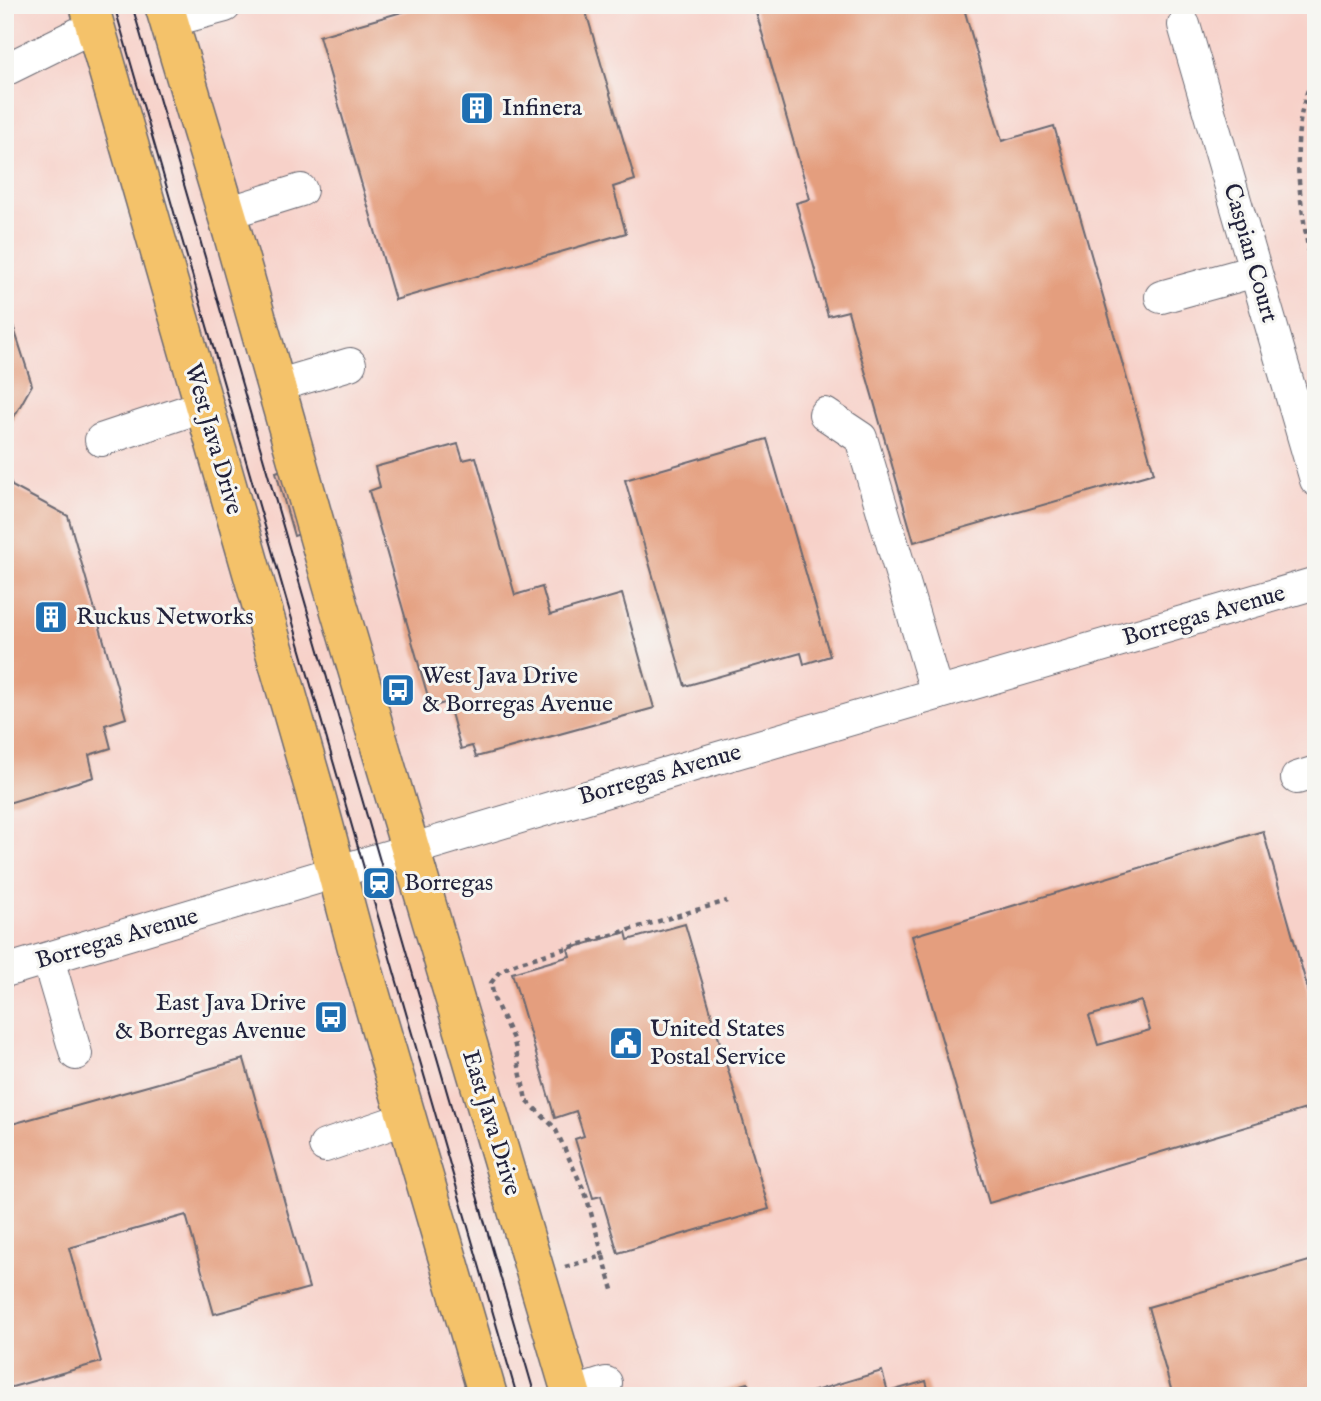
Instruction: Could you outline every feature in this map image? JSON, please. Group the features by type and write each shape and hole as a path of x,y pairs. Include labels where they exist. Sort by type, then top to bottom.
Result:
{"main road":[{"path":"167,13 410,849"},
{"name":"West Java Drive","path":"92,15 337,873"},
{"name":"East Java Drive","path":"410,849 583,1391"},
{"path":"337,873 488,1396"}],"street":[{"path":"167,13 225,6"},
{"path":"5,69 92,15"},
{"name":"Caspian Court","path":"1184,25 1316,480"},
{"path":"227,213 301,190"},
{"path":"1161,297 1255,271"},
{"path":"276,386 351,364"},
{"path":"101,440 203,406"},
{"path":"825,414 861,438 937,694"},
{"name":"Borregas Avenue","path":"5,971 1316,583"},
{"path":"48,959 76,1054"},
{"path":"325,1146 407,1118"}],"path":[{"path":"1316,72 1310,82 1298,129 1298,183 1310,261 1316,272"},
{"path":"614,1293 586,1195 555,1128 526,1100 514,1041 494,999 491,983 500,971 517,963 727,901"},
{"path":"558,1269 603,1256"}],"shaded area":[{"path":"5,5 1316,5 1316,1396 5,1396"}],"building":[{"name":"Infinera","path":"426,5 584,5 635,180 613,187 626,233 395,300 319,36"},
{"path":"754,5 963,5 1002,141 1054,126 1154,473 914,542 848,311 828,316 796,203 810,199"},
{"path":"5,300 32,385 5,433"},
{"path":"767,439 830,656 804,664 801,653 685,686 625,480"},
{"path":"458,444 463,460 476,457 515,595 542,587 550,615 622,594 654,708 476,757 472,746 461,749 448,702 431,707 369,491 380,487 375,467"},
{"name":"Ruckus Networks","path":"5,466 12,486 68,516 126,718 105,725 111,748 89,755 94,777 5,804"},
{"path":"285,469 303,533 294,536 276,472"},
{"path":"1263,831 1316,1018 1316,1106 989,1203 912,936","holes":["1141,1001 1150,1030 1098,1045 1089,1016"]},
{"name":"United States Postal Service","path":"685,924 769,1209 618,1253 601,1196 593,1198 575,1139 584,1136 576,1111 555,1118 512,973 570,956 568,949 626,932 628,940"},
{"path":"244,1059 309,1288 214,1314 186,1215 69,1248 101,1362 5,1389 5,1126"},
{"path":"1316,1259 1316,1396 1173,1396 1148,1307"},
{"path":"882,1371 888,1392 926,1381 930,1396 798,1396"},
{"path":"748,1383 751,1396 706,1396 706,1395"}],"tram line":[{"path":"114,5 517,1396"},
{"path":"132,5 535,1396"}],"place":[{"name":"Infinera","path":"477,108"},
{"name":"Ruckus Networks","path":"51,617"},
{"name":"West Java Drive & Borregas Avenue","path":"398,690"},
{"name":"Borregas","path":"379,883"},
{"name":"East Java Drive & Borregas Avenue","path":"331,1017"},
{"name":"United States Postal Service","path":"626,1043"}]}
